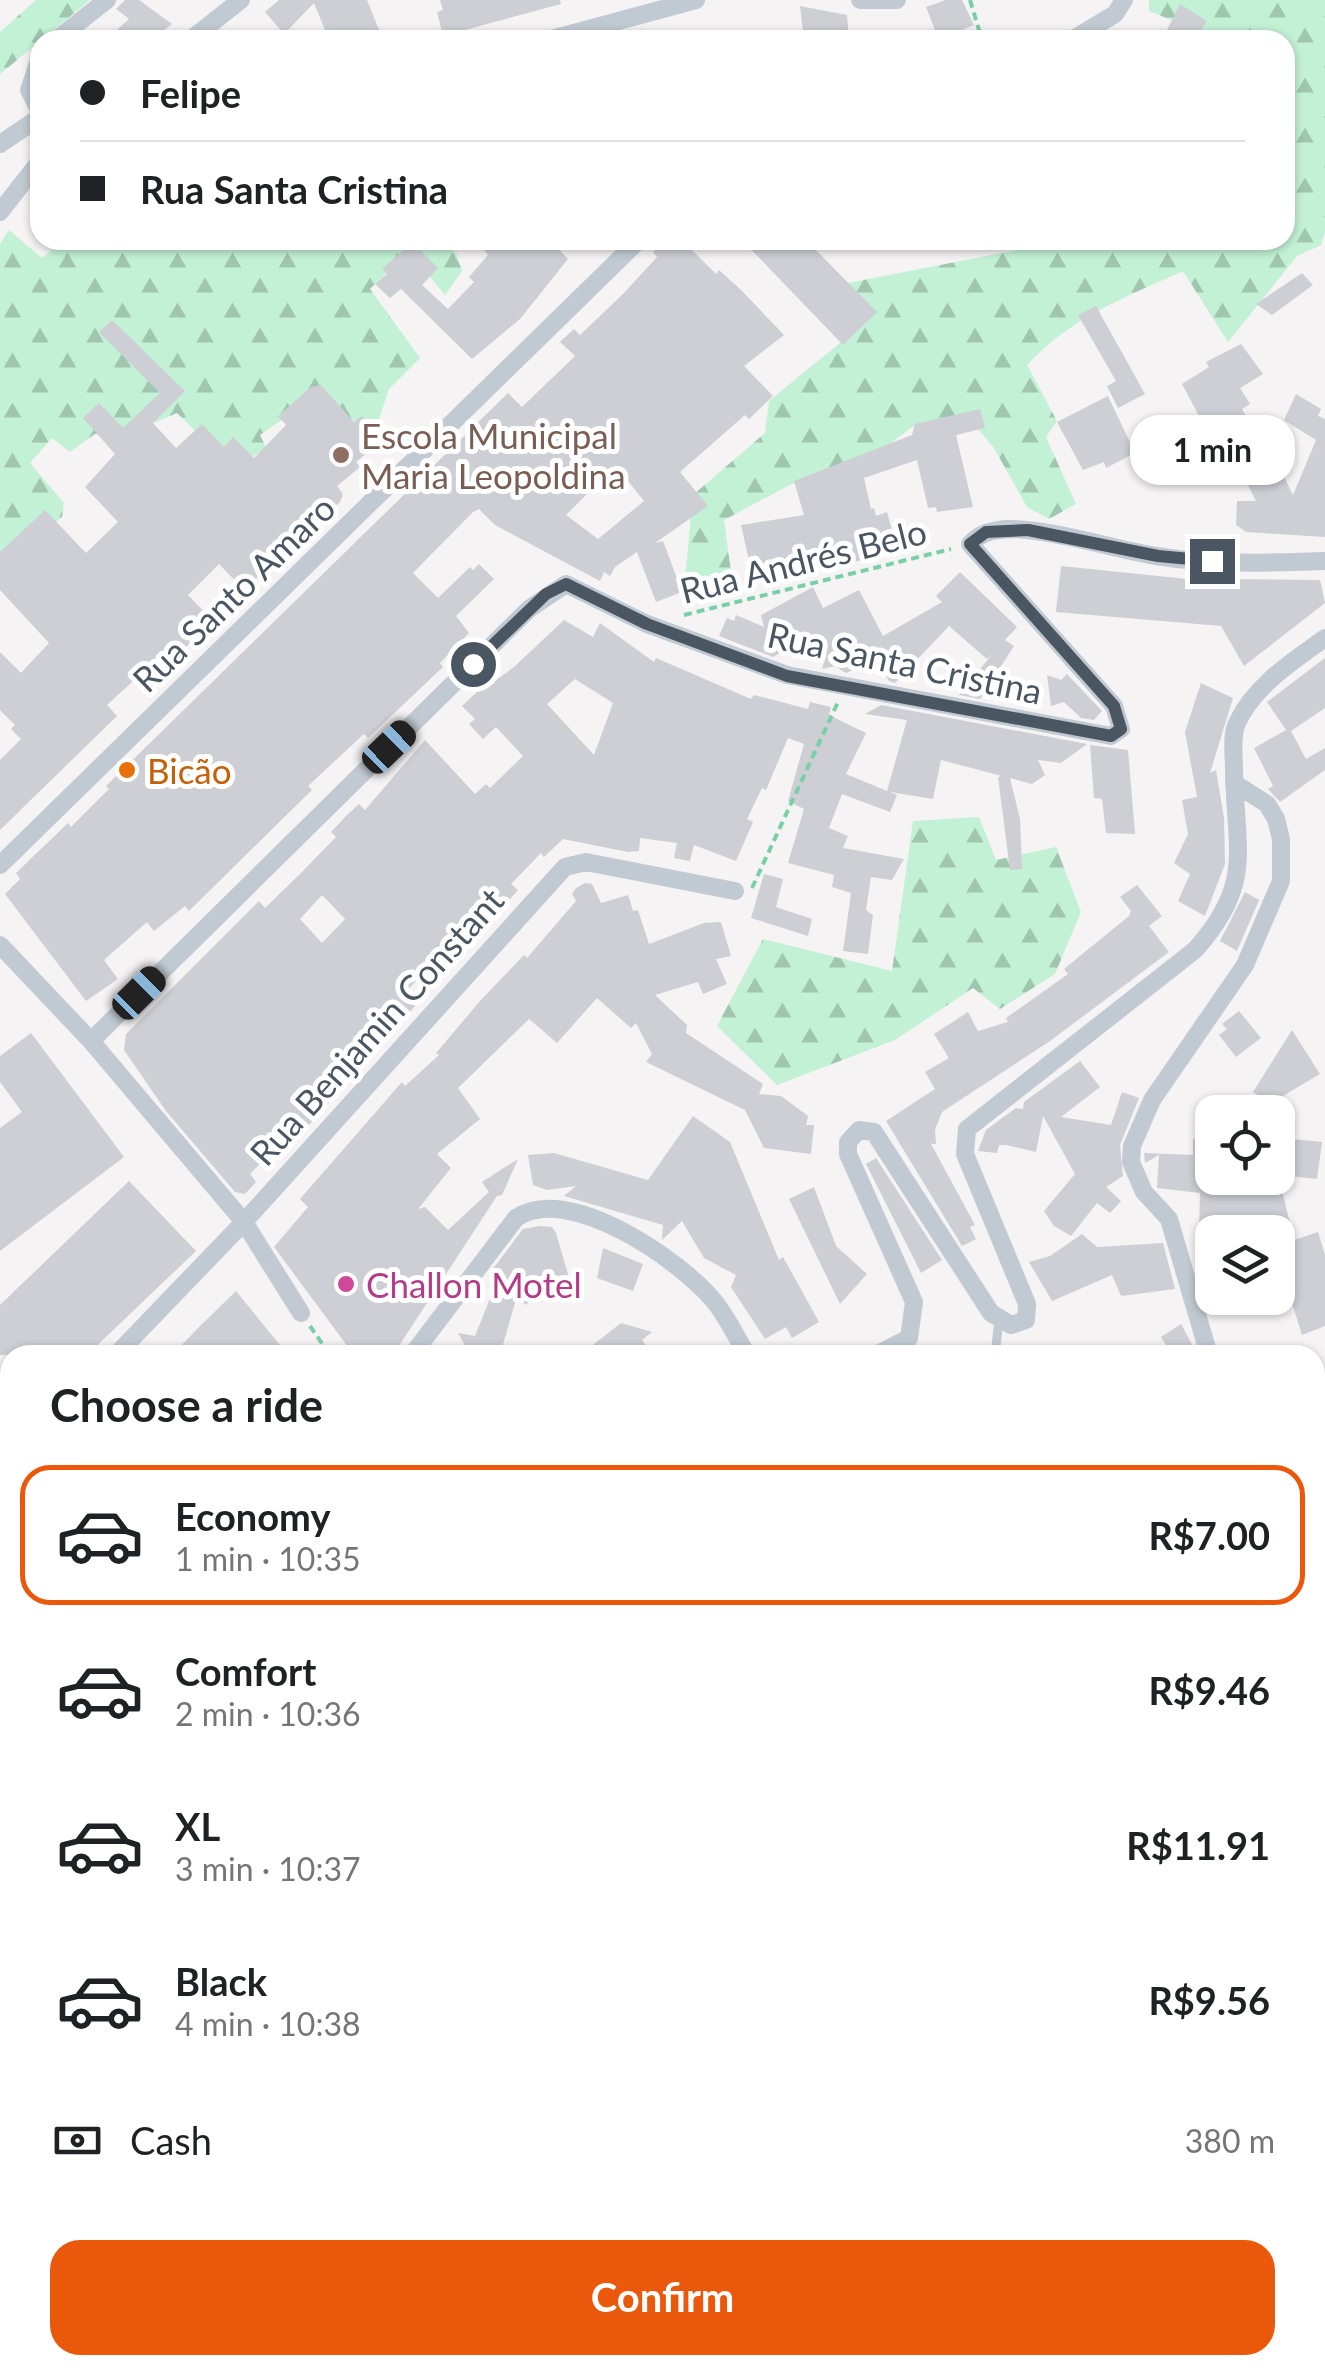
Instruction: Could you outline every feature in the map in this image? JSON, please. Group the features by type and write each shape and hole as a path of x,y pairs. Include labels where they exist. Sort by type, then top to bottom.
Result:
{"street":[{"path":"69,30 107,0"},
{"path":"203,30 241,0"},
{"path":"585,30 696,0"},
{"path":"860,0 897,0"},
{"path":"1089,30 1115,14 1124,0"},
{"path":"0,144 30,122"},
{"path":"0,212 30,174"},
{"name":"Rua Santo Amaro","path":"0,865 629,250"},
{"path":"970,544 986,532 1028,530 1158,556 1238,564 1325,560"},
{"name":"Rua Santa Cristina","path":"91,1041 558,586 575,586 647,624 787,676 1105,736 1119,733 1120,720 1114,706 970,544"},
{"path":"895,1345 909,1338 914,1302 848,1154 848,1142 859,1130 874,1132 1000,1320 1020,1324 1030,1314 970,1169 963,1140 967,1129 1195,950 1223,919 1236,887 1239,844 1235,726 1253,698 1283,668 1325,638"},
{"path":"1206,1345 1169,1218 1144,1192 1131,1162 1132,1146 1152,1100 1245,965 1281,881 1281,839 1276,819 1268,804 1234,783"},
{"name":"Rua Benjamin Constant","path":"126,1345 244,1222 566,867 586,862 736,891"},
{"path":"0,945 91,1041 244,1222 301,1312"},
{"path":"420,1345 516,1218 526,1211 558,1208 643,1241 714,1302 742,1345"}],"lane":[{"path":"996,1345 1000,1320"}],"path":[{"path":"970,0 979,30"},
{"name":"Rua Andrés Belo","path":"647,624 970,544"},
{"path":"736,891 756,883 844,688"},
{"path":"301,1312 323,1345"}],"green space":[{"path":"36,0 90,0 54,30 30,30 30,49 0,74 0,32"},
{"path":"1149,0 1325,0 1325,231 1321,245 1297,256 1228,342 1183,271 1080,321 1027,365 1057,421 1046,437 1076,504 1049,519 1027,507 994,448 970,419 912,427 867,462 790,485 724,520 732,579 712,594 683,600 693,495 765,433 769,401 868,320 843,284 1017,250 1295,250 1295,30 1196,30 1149,11"},
{"path":"9,230 42,258 52,250 452,250 462,271 445,295 409,251 370,289 420,358 389,389 378,422 352,420 322,392 260,435 266,447 235,470 177,413 121,437 95,434 70,452 52,438 30,463 64,503 62,517 0,568 0,244"},
{"path":"979,817 996,860 1056,847 1081,912 1055,974 1000,1009 973,988 895,1040 777,1085 717,1026 763,939 892,971 913,821"}],"building":[{"path":"125,0 139,0 172,24 164,30 117,30 129,19 116,9"},
{"path":"279,0 367,0 379,30 325,30 314,3 288,30 281,30 265,12"},
{"path":"440,0 560,0 561,4 465,30 442,30 437,12 443,10"},
{"path":"946,0 962,0 974,25 962,30 935,30 926,7"},
{"path":"1180,4 1207,21 1201,30 1167,30"},
{"path":"800,6 847,15 848,30 803,30"},
{"path":"403,250 420,250 438,268 422,285 448,309 474,282 469,277 488,255 484,250 559,250 568,259 520,319 472,359 401,289 390,298 375,284 387,274 382,269"},
{"path":"655,250 692,250 716,274 719,270 741,290 784,335 744,366 773,396 749,419 745,415 680,472 708,506 655,543 663,541 682,592 656,602 637,552 615,567 610,576 604,572 600,581 495,525 479,509 473,512 413,573 438,598 470,567 473,570 479,564 494,579 456,616 469,633 440,663 443,667 368,738 364,734 308,786 312,790 189,911 185,906 154,931 147,922 104,960 118,979 86,1001 5,894 20,879 16,873 68,823 71,827 109,789 106,786 508,393 522,407 575,356 560,342 574,329 580,335 657,257","holes":["620,471 644,501 598,539 566,515 599,482 604,487"]},
{"path":"752,250 816,250 877,312 843,345"},
{"path":"1302,273 1313,285 1272,315 1256,304"},
{"path":"1096,306 1145,394 1118,408 1107,386 1116,381 1078,315"},
{"path":"112,320 185,391 153,423 176,448 202,424 224,447 233,437 254,458 286,425 278,416 311,387 321,385 354,422 362,416 382,440 356,462 360,467 337,486 343,494 340,502 244,590 219,564 188,595 213,621 163,669 155,661 107,705 117,716 0,830 0,760 21,739 11,729 15,725 0,710 0,652 21,673 49,643 0,590 0,552 45,510 86,553 118,522 85,487 115,454 83,418 99,403 123,428 160,393 99,332"},
{"path":"1241,344 1263,374 1240,388 1250,404 1242,409 1267,454 1270,448 1293,495 1316,440 1284,420 1296,394 1321,409 1318,416 1325,419 1325,537 1246,532 1236,525 1237,501 1256,501 1235,460 1229,463 1182,384 1209,367 1206,362"},
{"path":"1108,396 1135,453 1106,468 1104,462 1083,470 1057,422"},
{"path":"980,409 985,428 956,435 973,507 937,512 936,507 928,508 917,460 864,478 871,509 874,508 876,516 887,512 895,542 879,551 881,556 754,583 741,525 804,515 794,481 912,435 915,424"},
{"path":"1061,566 1197,580 1198,573 1213,574 1212,579 1320,580 1325,603 1244,666 1221,626 1056,612"},
{"path":"960,572 1017,627 1005,640 1014,646 980,699 959,695 994,652 987,659 949,626 895,683 889,681 877,660 846,673 835,666 822,669 827,653 808,661 799,642 773,657 719,636 727,618 734,621 736,615 764,627 761,615 813,587 823,608 859,590 883,636 942,602 936,596"},
{"path":"564,620 593,637 600,623 654,662 656,658 751,699 754,695 808,709 810,702 831,707 829,715 866,733 846,774 887,791 907,720 865,714 881,705 1087,744 1061,763 1038,760 1045,775 1032,784 1010,778 1020,819 1022,869 1010,870 998,777 1002,776 941,760 933,799 890,792 897,795 890,812 842,794 829,828 848,836 843,848 904,859 892,880 871,877 866,910 873,915 868,954 843,951 851,893 832,887 834,875 788,863 804,809 788,801 804,744 788,738 766,790 762,788 747,819 753,822 736,861 694,845 690,861 674,858 677,843 640,838 639,851 628,852 563,839 544,857 541,853 511,884 518,890 457,958 448,950 403,994 415,1006 284,1153 277,1146 250,1174 256,1182 245,1194 235,1192 166,1111 124,1050 126,1034 259,901 265,908 301,873 336,837 331,832 359,804 365,810 425,740 475,794 486,784 490,788 523,756 496,727 483,739 469,724 475,719 462,706 493,677 496,680","holes":["575,679 613,703 594,755 547,704","322,895 345,919 322,943 300,919"]},
{"path":"1325,658 1325,708 1291,731 1306,759 1325,748 1325,770 1280,802 1268,789 1273,786 1254,748 1286,730 1267,702"},
{"path":"1067,674 1102,711 1094,720 1081,718 1064,702 1051,706 1047,675 1061,680"},
{"path":"1201,683 1233,698 1210,773 1216,770 1224,818 1225,864 1205,916 1178,901 1190,874 1174,863 1188,834 1182,800 1197,797 1185,732"},
{"path":"1090,745 1128,750 1135,834 1106,833 1102,799 1094,798"},
{"path":"764,874 783,879 776,907 812,919 808,936 751,918"},
{"path":"592,884 601,903 628,895 633,911 638,910 649,944 704,923 721,922 731,956 716,959 727,984 703,994 698,982 655,995 687,1025 686,1033 763,1084 759,1094 781,1096 808,1116 806,1125 814,1125 811,1154 764,1148 745,1110 646,1062 652,1054 636,1023 631,1028 597,998 557,1043 529,1019 458,1088 480,1119 437,1154 451,1168 418,1209 425,1207 448,1230 489,1192 482,1182 518,1159 502,1195 497,1196 400,1345 347,1345 274,1247 308,1207 300,1199 402,1082 405,1086 439,1055 436,1053 480,1001 524,955 527,958 576,901 572,894 576,888"},
{"path":"1137,885 1162,916 1149,926 1169,952 1050,1041 942,1112 935,1130 936,1144 931,1144 975,1225 970,1227 976,1239 962,1246 886,1121 935,1089 925,1072 949,1058 934,1034 968,1012 978,1031 1008,1022 1006,1018 1068,974 1064,969 1129,916 1131,911 1120,897"},
{"path":"1245,892 1259,900 1237,951 1220,941"},
{"path":"1239,1011 1261,1038 1236,1057 1219,1035 1227,1029 1222,1024"},
{"path":"1292,1030 1320,1074 1285,1095 1253,1092"},
{"path":"31,1033 124,1157 0,1251 0,1128 22,1112 0,1082 0,1056"},
{"path":"1080,1061 1100,1087 1061,1117 1111,1125 1122,1092 1139,1098 1120,1145 1123,1176 1106,1187 1121,1201 1110,1213 1097,1203 1071,1236 1054,1226 1044,1211 1075,1174 1043,1116 1036,1152 1006,1145 999,1145 997,1153 978,1151 986,1130 1016,1108 1023,1109 1024,1102"},
{"path":"693,1116 730,1142 779,1260 783,1257 819,1322 792,1338 786,1327 765,1339 731,1287 736,1275 704,1258 682,1221 662,1240 663,1225 564,1196 576,1186 547,1190 533,1185 528,1155 554,1153 648,1180"},
{"path":"1195,1139 1195,1192 1157,1188 1159,1155 1145,1163 1144,1153 1193,1155"},
{"path":"1295,1139 1322,1142 1317,1179 1295,1177"},
{"path":"876,1158 942,1260 921,1273 866,1164"},
{"path":"129,1181 196,1251 97,1345 0,1345 0,1305"},
{"path":"814,1187 836,1246 867,1274 840,1304 789,1199"},
{"path":"1200,1195 1283,1195 1288,1215 1199,1215"},
{"path":"552,1227 570,1281 556,1286 551,1278 526,1305 517,1296 503,1345 465,1345 458,1333 475,1336 493,1291 489,1288 492,1270 523,1229"},
{"path":"1318,1232 1325,1255 1325,1326 1302,1335 1295,1313 1295,1240"},
{"path":"1082,1234 1097,1247 1163,1243 1175,1289 1121,1296 1112,1275 1052,1301 1029,1262 1050,1256"},
{"path":"603,1248 643,1264 633,1291 597,1278"},
{"path":"236,1291 280,1345 182,1345"},
{"path":"621,1323 652,1332 642,1340 646,1345 593,1345"},
{"path":"1181,1324 1192,1345 1166,1345 1161,1337"}],"place":[{"name":"Escola Municipal Maria Leopoldina","path":"341,455"},
{"name":"Bicão","path":"127,770"},
{"name":"Challon Motel","path":"346,1284"}],"route":[{"path":"473,664 546,594 566,584 647,624 787,676 1111,736 1121,729 1114,706 970,544 986,532 1028,530 1158,556 1212,561"}]}
